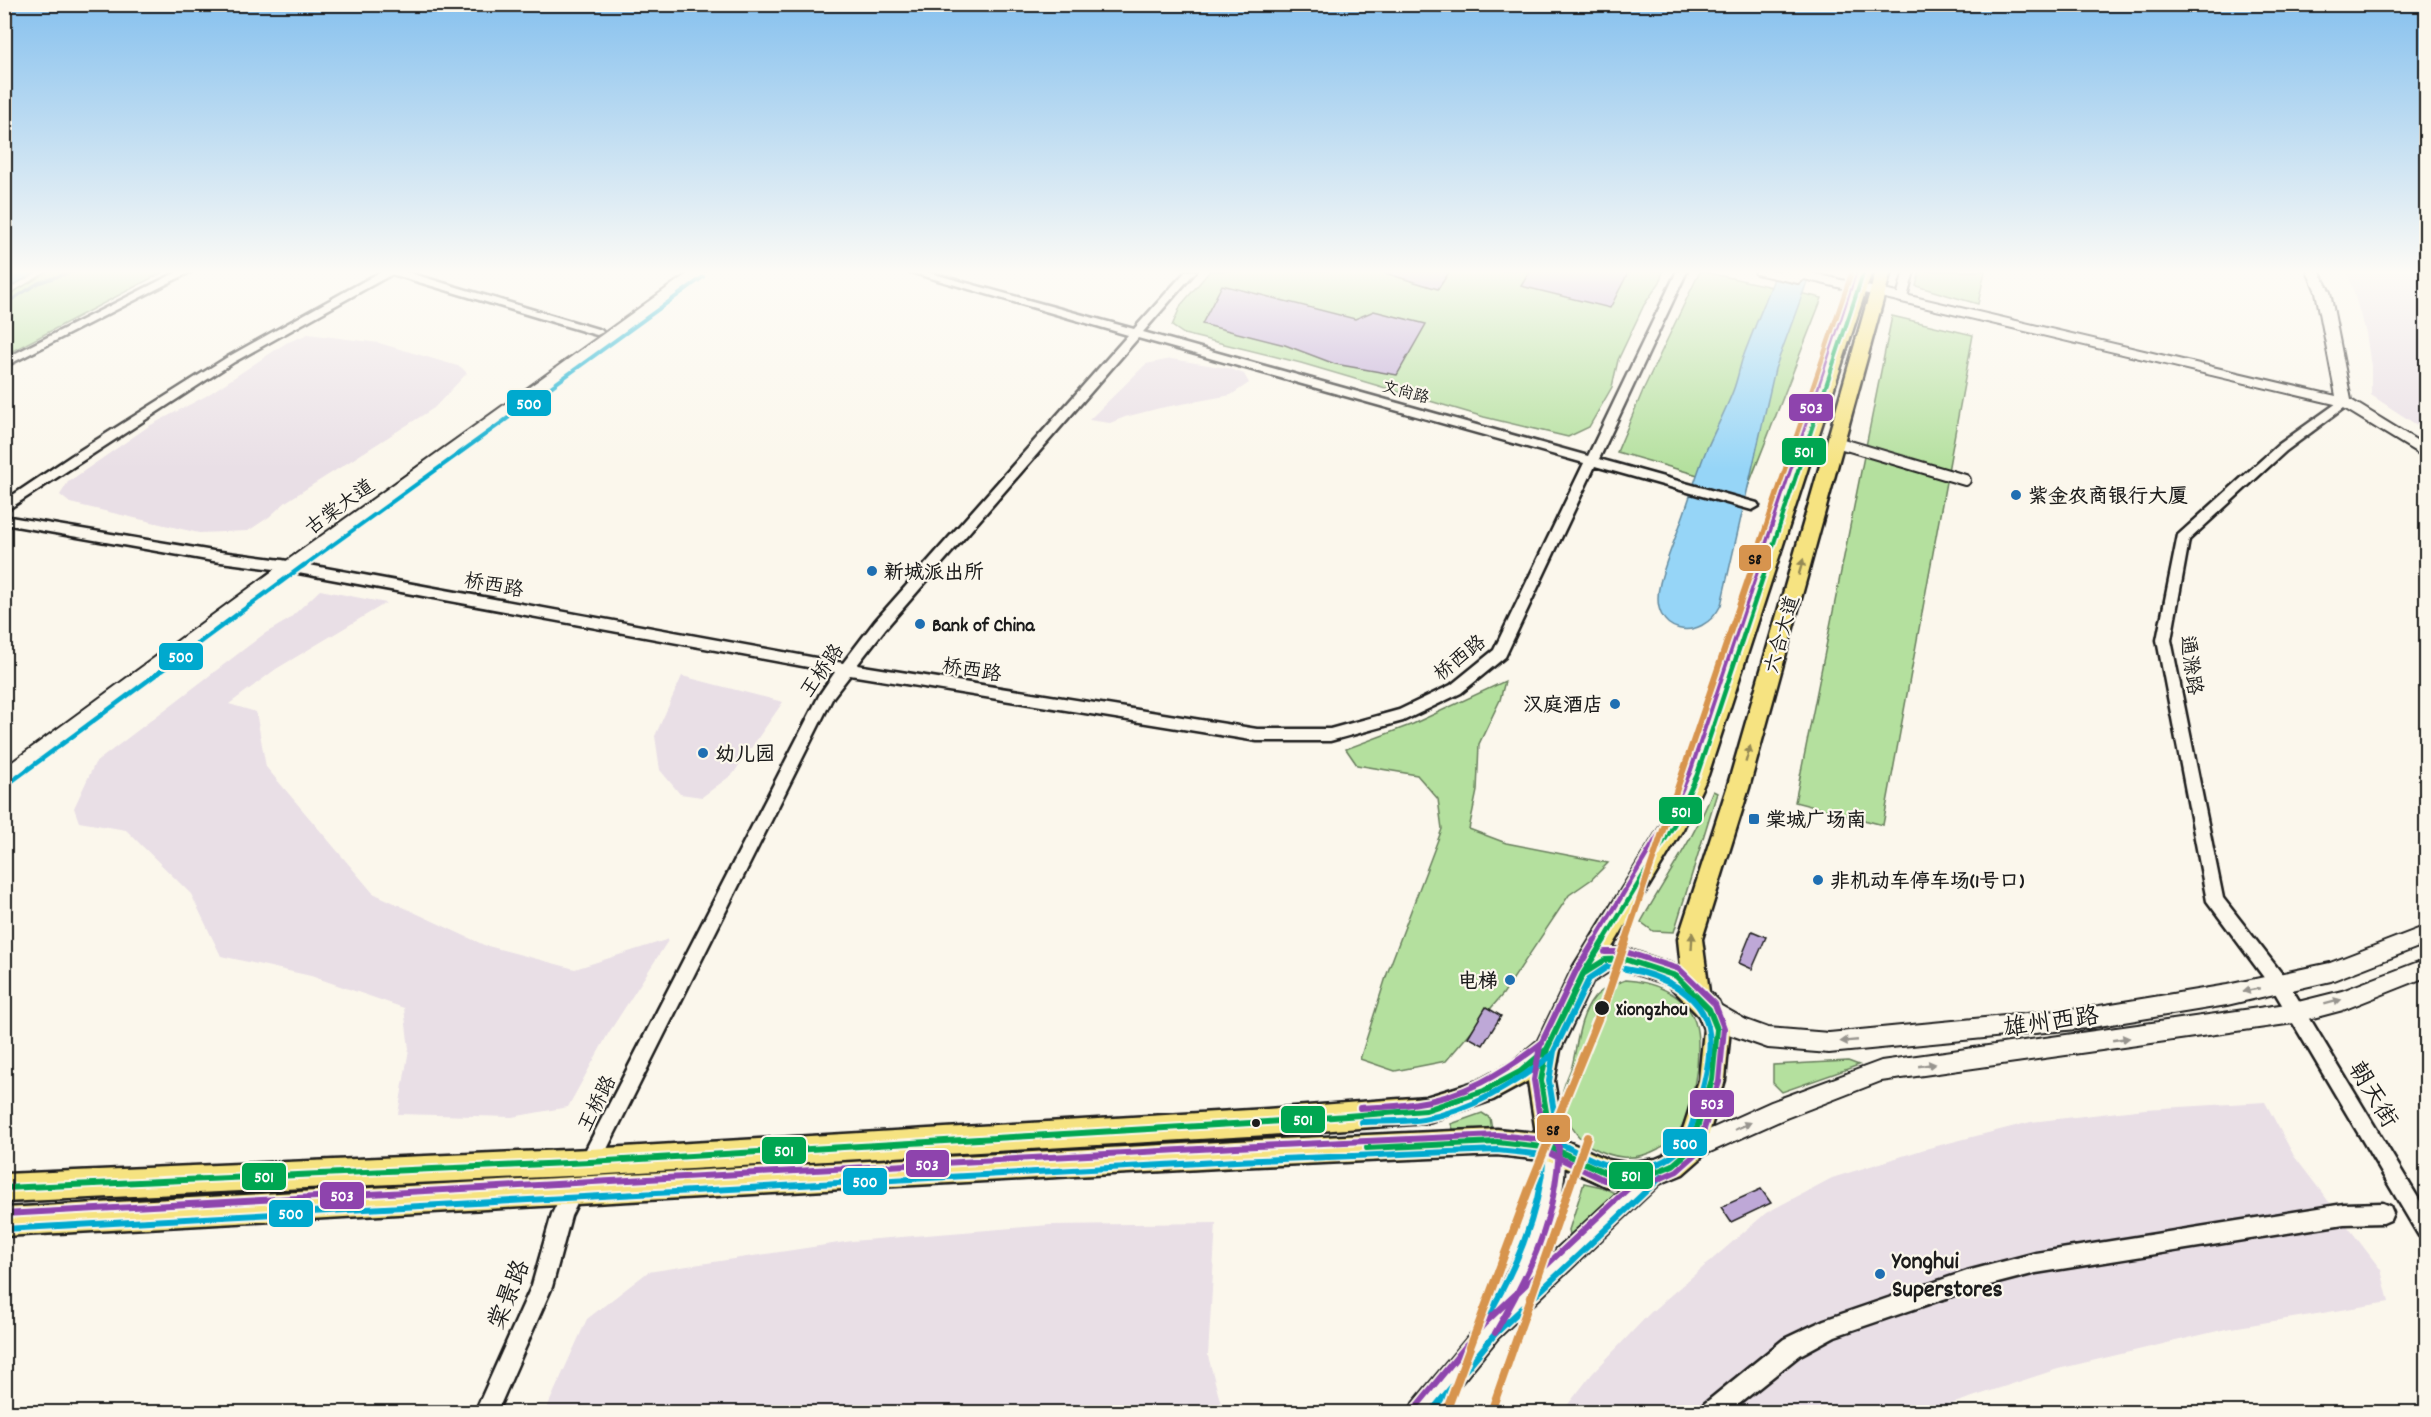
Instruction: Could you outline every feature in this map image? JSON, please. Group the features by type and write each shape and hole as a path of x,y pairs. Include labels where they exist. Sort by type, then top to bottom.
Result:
{"highway":[{"name":"六合大道","path":"1583,974 1675,823 1697,775 1852,337"},
{"name":"六合大道","path":"1703,1004 1690,939 1738,788 1836,442 1858,337"},
{"path":"4,1222 1236,1154 1497,1142 1552,1148 1606,1173 1626,1176 1656,1172 1673,1165 1690,1150 1712,1080 1717,1029 1703,1004 1676,976 1653,966 1624,959 1605,960 1583,974 1547,1049 1541,1082 1552,1148"},
{"path":"4,1188 590,1162 1426,1110 1484,1092 1520,1072 1547,1049"}],"main road":[{"name":"古棠大道","path":"4,778 590,337"},
{"name":"古棠大道","path":"4,764 606,337"},
{"path":"2050,337 2267,391 2344,402"},
{"path":"2071,337 2344,402 2427,452"},
{"path":"2332,337 2344,402"},
{"name":"雄州西路","path":"1703,1004 1739,1028 1768,1038 1829,1043 2087,1018 2280,985 2331,972 2427,935"},
{"name":"雄州西路","path":"1690,1150 1779,1110 1881,1071 2294,1013 2343,1000 2427,968"},
{"path":"1489,1329 1531,1255 1544,1216 1552,1177 1552,1148"},
{"path":"1422,1413 1489,1329 1656,1172"}],"street":[{"path":"4,364 57,337"},
{"path":"4,508 75,459 230,360 271,337"},
{"name":"王桥路","path":"590,1162 827,694 880,625 1131,337"},
{"name":"文尚路","path":"1145,337 1591,459 1752,506"},
{"name":"桥西路","path":"4,520 213,556 287,565 846,669 1257,735 1330,735 1403,715 1456,689 1500,653 1650,337"},
{"name":"通滁路","path":"2280,985 2215,901 2164,640 2183,538 2282,448 2344,402"},
{"path":"1836,442 1965,480"},
{"name":"朝天街","path":"2280,985 2294,1013 2427,1229"},
{"name":"棠景路","path":"486,1413 542,1287 562,1214 573,1192"},
{"path":"1712,1413 1792,1347 1831,1327 1967,1281 2037,1263 2114,1250 2344,1214 2383,1213"}],"shaded area":[{"path":"300,337 333,337 379,343 461,367 467,373 434,408 287,501 248,531 199,533 70,503 60,495 68,482 149,426 206,396 286,343"},
{"path":"2367,337 2426,337 2426,431 2371,395 2371,366"},
{"path":"1171,359 1227,368 1244,374 1249,383 1231,395 1160,408 1110,423 1089,420 1146,364"},
{"path":"320,590 386,603 276,669 229,704 256,712 266,767 373,893 484,945 575,969 669,939 608,1034 568,1107 512,1117 398,1114 409,1049 404,1008 311,976 221,956 191,894 126,830 79,822 74,808 95,763 264,634 288,620"},
{"name":"幼儿园","path":"682,676 783,702 733,774 702,797 680,794 660,770 655,736"},
{"path":"2265,1102 2294,1156 2381,1270 2389,1302 2226,1329 2058,1369 1927,1412 1562,1412 1592,1374 1650,1313 1766,1213 1832,1178 1925,1149 2031,1122 2145,1109"},
{"path":"1216,1223 1208,1356 1223,1412 545,1412 587,1319 648,1272 852,1241 1050,1225"}],"green space":[{"path":"5,337 39,337 5,355"},
{"path":"1197,337 1629,337 1618,360 1612,387 1589,427 1568,437 1484,417 1301,363"},
{"path":"1668,337 1807,337 1747,489 1617,452"},
{"path":"1888,337 1973,337 1883,825 1795,802"},
{"path":"1505,681 1500,700 1479,744 1477,791 1469,829 1506,843 1608,863 1592,879 1569,895 1503,994 1446,1061 1395,1071 1360,1059 1387,974 1442,829 1438,799 1417,775 1357,765 1346,749 1413,724"},
{"path":"1713,791 1717,793 1674,932 1653,931 1641,922 1689,841"},
{"path":"1625,980 1655,986 1682,1001 1693,1017 1698,1042 1697,1067 1692,1095 1687,1115 1679,1132 1670,1142 1658,1149 1632,1157 1607,1154 1584,1142 1570,1124 1562,1096 1572,1066 1582,1022 1589,1006 1600,992"},
{"path":"1848,1061 1859,1065 1782,1092 1773,1083 1773,1065"},
{"path":"1482,1113 1490,1118 1492,1130 1453,1129 1451,1124"},
{"path":"1584,1183 1602,1187 1617,1194 1571,1239 1569,1230"}],"water":[{"path":"1751,337 1787,337 1775,369 1721,605 1702,625 1690,629 1678,628 1669,624 1661,614 1658,601 1660,583 1708,445 1727,407"}],"building":[{"path":"1254,337 1419,337 1397,375 1335,364 1285,345"},
{"path":"1752,931 1766,937 1752,969 1739,963"},
{"path":"1486,1007 1501,1016 1483,1045 1468,1037"},
{"path":"1761,1189 1771,1203 1731,1222 1721,1207"}],"transit line":[{"name":"500","path":"8,784 295,572 620,337"},
{"name":"S8","path":"1446,1412 1530,1186 1605,1002 1830,337"},
{"name":"503","path":"1577,970 1668,819 1690,772 1834,337"},
{"name":"501","path":"1583,974 1675,823 1697,775 1842,337"},
{"name":"503","path":"1576,971 1540,1046 1534,1080 1545,1151 1604,1180 1626,1183 1659,1179 1677,1171 1696,1154 1719,1082 1724,1028 1715,1004 1679,969 1626,952 1605,952"},
{"name":"501","path":"1624,959 1676,976 1709,1009 1717,1029 1712,1080 1690,1150 1673,1165 1656,1172 1626,1176 1606,1173 1552,1148 1541,1081 1547,1049 1583,974 1605,960 1624,959"},
{"name":"500","path":"1607,967 1641,972 1673,984 1695,1004 1704,1016 1709,1029 1705,1070 1697,1106 1684,1145 1666,1160 1642,1167 1609,1166 1559,1143 1549,1081 1554,1051 1589,979 1607,967"},
{"name":"503","path":"1360,1108 1413,1104 1454,1095 1486,1081 1542,1043"},
{"name":"501","path":"4,1188 590,1162 1267,1122 1426,1110 1484,1091 1520,1072 1547,1049"},
{"name":"500","path":"1362,1122 1403,1121 1444,1114 1493,1094 1552,1055"},
{"name":"503","path":"4,1214 1236,1147 1497,1135 1554,1141 1559,1147 1558,1173 1548,1222 1531,1267 1495,1333"},
{"name":"S8","path":"1491,1412 1587,1137"},
{"name":"501","path":"1367,1148 1497,1142 1552,1148"},
{"name":"500","path":"4,1229 1236,1161 1497,1150 1544,1155 1538,1201 1532,1223 1505,1285 1483,1325"},
{"name":"503","path":"1416,1407 1484,1324 1651,1167"},
{"name":"500","path":"1431,1412 1495,1334 1661,1177"}],"place":[{"name":"紫金农商银行大厦","path":"2016,495"},
{"name":"新城派出所","path":"872,571"},
{"name":"Bank of China","path":"920,624"},
{"name":"汉庭酒店","path":"1615,704"},
{"name":"幼儿园","path":"703,753"},
{"name":"棠城广场南","path":"1754,819"},
{"name":"非机动车停车场(1号口)","path":"1818,880"},
{"name":"电梯","path":"1510,980"},
{"name":"Xiongzhou","path":"1602,1008"},
{"name":"Yonghui Superstores","path":"1880,1274"}]}
